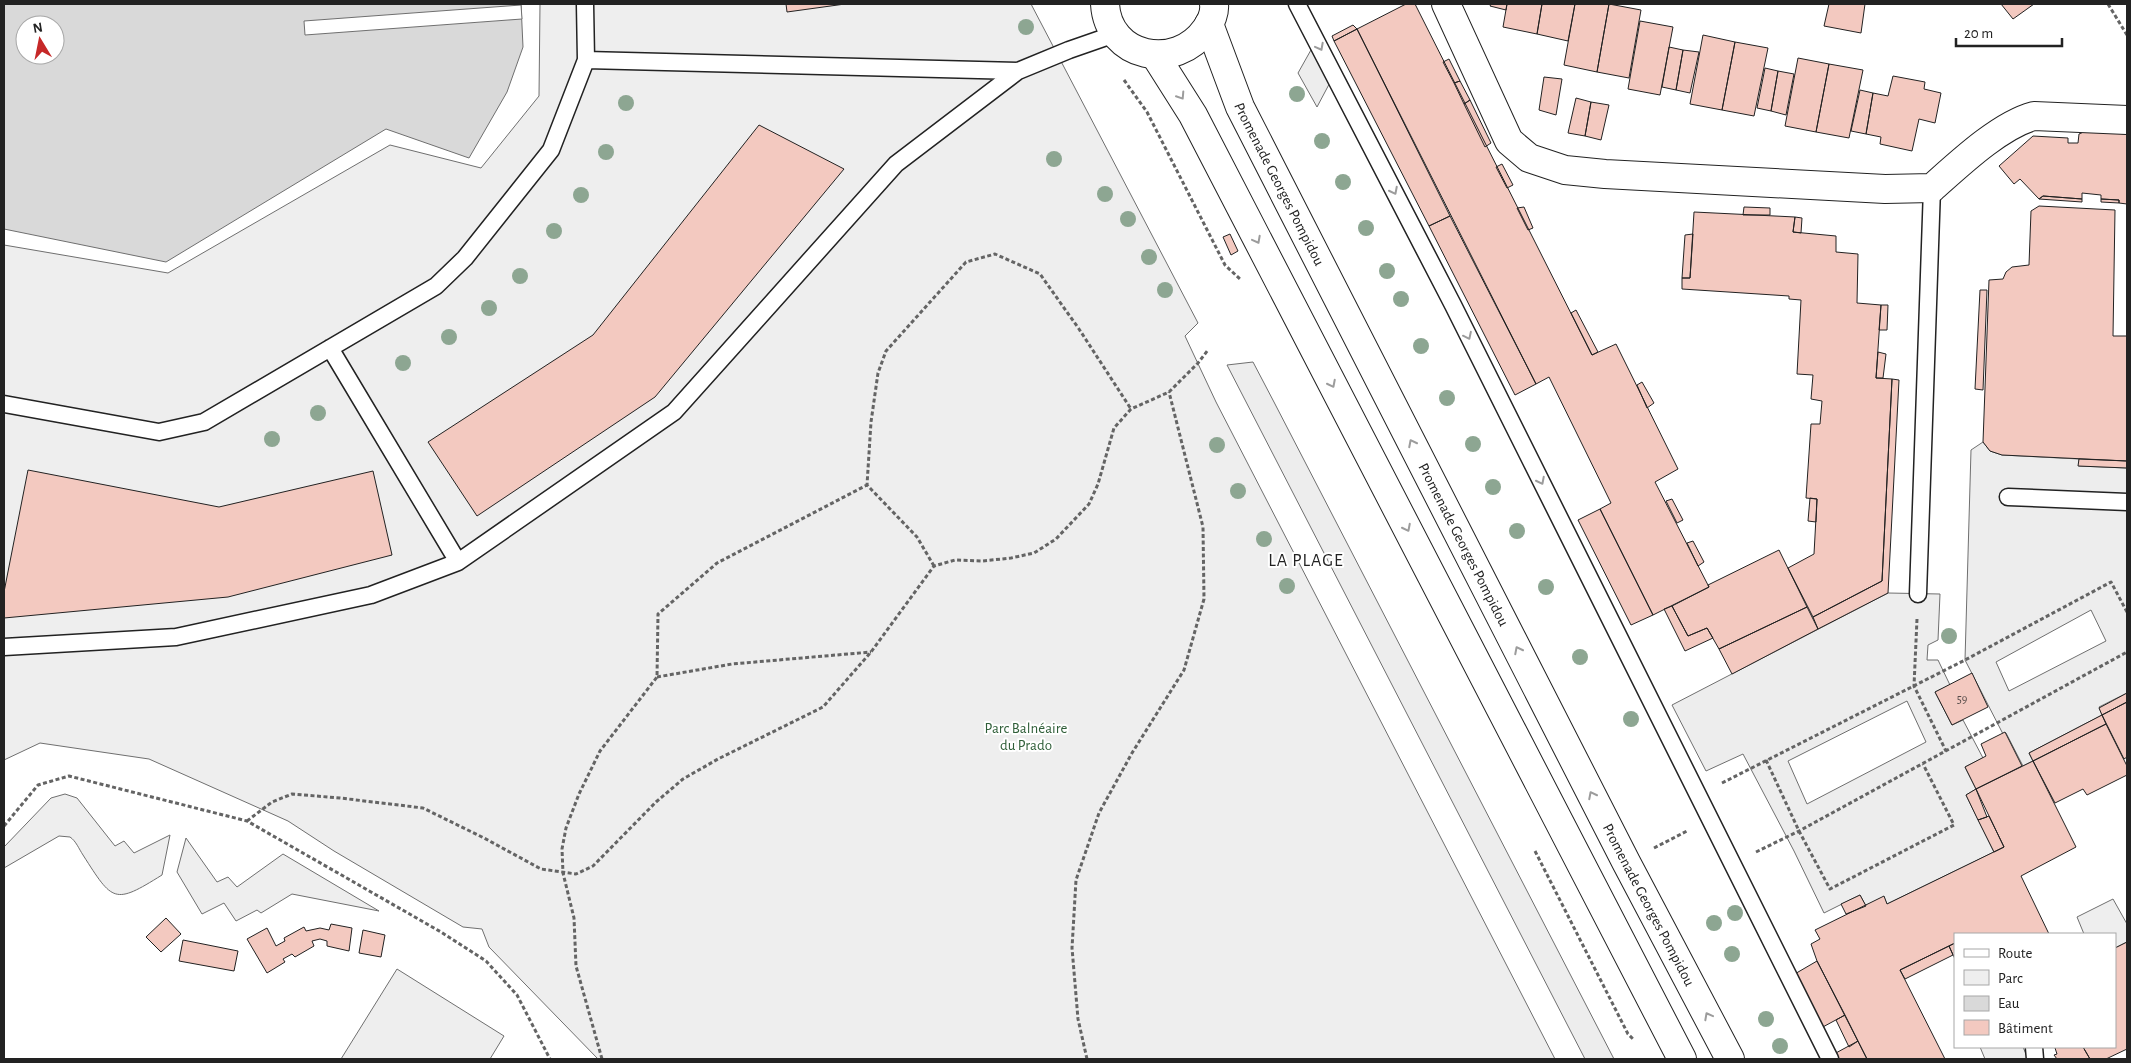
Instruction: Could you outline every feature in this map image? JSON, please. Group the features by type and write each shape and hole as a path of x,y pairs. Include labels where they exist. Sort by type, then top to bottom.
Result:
{"main road":[{"path":"1104,4 1108,21 1115,34"},
{"path":"1446,4 1510,141 1529,158 1565,170 1605,174 1885,189 1932,188 1955,168 2020,120 2034,116 2127,120"},
{"name":"Promenade Georges Pompidou","path":"1115,34 1126,44 1140,52 1155,55 1172,54 1187,48 1200,38 1212,14"},
{"name":"Promenade Georges Pompidou","path":"1212,14 1240,107 1626,862 1730,1059"},
{"path":"1155,55 1193,114 1682,1059"}],"lane":[{"path":"4,404 159,432 204,422 436,286 465,258 551,150 586,60 585,4"},
{"path":"1297,4 1457,314 1830,1059"},
{"path":"4,647 176,637 372,595 458,562 674,412 896,164 1018,71 1115,34"},
{"path":"586,60 1018,71"},
{"path":"1918,594 1932,188"},
{"path":"330,348 458,562"},
{"path":"2008,496 2127,502"}],"path":[{"path":"2108,4 2127,35"},
{"path":"934,566 917,537 867,485 868,455 876,381 886,351 966,262 995,254 1040,274 1079,329 1131,409"},
{"path":"247,821 272,802 292,794 423,808 540,868 576,874 593,866 656,802 683,779 718,759 823,707 871,652 934,566 955,560 982,561 1034,553 1056,539 1089,504 1098,484 1114,428 1131,409 1169,392 1198,363 1208,350"},
{"path":"1087,1059 1078,1019 1072,948 1076,880 1099,813 1132,753 1184,670 1204,599 1203,527 1169,392"},
{"path":"602,1059 576,966 574,918 563,873 562,849 566,828 579,794 600,751 657,677 658,614 717,563 867,485"},
{"path":"1718,785 1914,686 2111,582 2127,612"},
{"path":"1918,594 1914,686 1946,751"},
{"path":"657,677 732,664 871,652"},
{"path":"1753,853 1799,831 2127,652"},
{"path":"1766,760 1799,831 1830,889 1954,825 1923,764"},
{"path":"4,826 38,785 69,776 247,821 442,932 486,961 517,995 550,1059"},
{"path":"1650,850 1680,835"}],"green space":[{"name":"Parc Balnéaire du Prado","path":"540,4 1031,4 1198,323 1185,336 1216,402 1555,1059 598,1059 489,947 482,929 463,927 334,851 288,821 149,759 40,743 4,760 4,245 168,273 390,145 481,168 539,96"},
{"path":"65,794 77,798 115,846 124,841 134,853 170,835 162,875 134,891 116,894 101,882 76,843 70,837 59,836 4,868 4,847 51,798"},
{"path":"186,838 217,882 228,877 237,887 283,854 379,911 292,894 261,913 257,910 236,921 224,903 202,914 177,872"},
{"path":"2113,899 2127,924 2127,942 2116,948 2116,933 2084,933 2077,917"},
{"path":"397,969 504,1036 490,1059 341,1059"},
{"path":"1980,1048 2023,1048 2028,1059 1985,1059"}],"shaded area":[{"path":"1316,41 1334,75 1317,107 1298,73"},
{"path":"1253,362 1614,1059 1585,1059 1227,365"},
{"path":"1983,442 1990,451 2002,455 2079,459 2079,466 2127,468 2127,693 2099,707 2102,715 2029,753 2033,761 2023,766 2006,733 2003,734 1965,660 1971,450","holes":["2091,610 2106,641 2009,691 1996,662"]},
{"path":"1888,593 1940,594 1938,640 1928,645 1927,660 1938,660 1950,685 1935,692 1952,725 1963,720 1983,758 1965,767 1976,789 1966,795 1994,852 1887,904 1884,897 1866,906 1860,895 1824,913 1743,754 1706,771 1672,705","holes":["1907,701 1926,742 1807,804 1788,761"]}],"water":[{"path":"4,4 521,4 523,47 507,92 469,158 386,129 166,262 4,229"}],"pier":[{"path":"521,5 522,19 305,35 304,21"}],"building":[{"path":"786,4 845,4 787,12"},
{"path":"1406,4 1415,4 1592,355 1616,344 1678,469 1655,482 1709,587 1653,615 1600,509 1611,503 1549,377 1536,384 1357,29"},
{"path":"1491,4 1507,4 1506,10 1490,6"},
{"path":"1507,4 1542,4 1537,34 1503,27"},
{"path":"1542,4 1575,4 1568,41 1537,34"},
{"path":"1575,4 1609,4 1597,72 1564,65"},
{"path":"1609,4 1641,10 1629,78 1597,72"},
{"path":"1829,4 1865,4 1861,33 1824,26"},
{"path":"2001,4 2034,4 2013,19"},
{"path":"1640,21 1673,27 1660,95 1628,89"},
{"path":"1353,25 1357,29 1334,41 1332,36"},
{"path":"1357,29 1450,216 1429,226 1334,41"},
{"path":"1703,35 1735,42 1722,110 1690,104"},
{"path":"1735,42 1768,48 1754,116 1722,110"},
{"path":"1669,47 1683,50 1676,90 1662,87"},
{"path":"1683,50 1699,52 1690,93 1676,90"},
{"path":"1798,58 1829,64 1816,132 1785,126"},
{"path":"1449,59 1460,81 1454,83 1443,62"},
{"path":"1829,64 1863,70 1849,138 1816,132"},
{"path":"1765,68 1778,71 1771,111 1757,108"},
{"path":"1778,71 1794,74 1786,115 1771,111"},
{"path":"1893,76 1925,82 1924,89 1941,93 1935,123 1919,119 1912,151 1880,144 1881,137 1866,134 1873,93 1888,96"},
{"path":"1544,77 1562,79 1556,115 1539,110"},
{"path":"1460,81 1470,100 1464,104 1454,83"},
{"path":"1860,90 1873,93 1866,134 1851,131"},
{"path":"1576,98 1591,102 1585,136 1568,133"},
{"path":"1470,100 1491,143 1485,147 1464,104"},
{"path":"1591,102 1609,105 1601,140 1585,136"},
{"path":"759,125 844,169 655,397 477,516 428,442 593,335"},
{"path":"2086,131 2127,134 2127,204 2119,203 2119,200 2101,199 2101,195 2082,193 2082,199 2043,196 2039,199 2020,179 2014,184 1999,166 2033,136 2068,138 2068,143 2078,143 2079,134"},
{"path":"1502,164 1513,185 1507,188 1496,167"},
{"path":"2043,196 2082,199 2082,202 2039,199"},
{"path":"2101,199 2119,200 2119,203 2101,202"},
{"path":"2039,206 2115,210 2113,336 2127,336 2127,461 2002,455 1990,451 1983,442 1989,280 2003,279 2006,272 2012,267 2029,265 2031,211"},
{"path":"1524,207 1533,228 1528,230 1517,208"},
{"path":"1744,207 1770,208 1770,215 1743,215"},
{"path":"1694,212 1795,217 1793,232 1836,236 1836,252 1858,254 1857,303 1881,305 1876,378 1892,379 1882,581 1813,617 1788,568 1814,554 1817,499 1806,498 1811,424 1820,424 1822,401 1811,399 1813,375 1797,374 1801,300 1789,299 1789,296 1682,289 1682,278 1690,278"},
{"path":"1450,216 1536,384 1515,395 1429,226"},
{"path":"1795,217 1802,218 1801,233 1793,232"},
{"path":"1230,234 1238,251 1231,255 1223,237"},
{"path":"1693,234 1690,278 1682,278 1685,235"},
{"path":"1980,290 1987,290 1983,390 1975,389"},
{"path":"1881,305 1888,305 1887,330 1879,330"},
{"path":"1576,310 1598,352 1592,355 1571,313"},
{"path":"1878,352 1886,354 1883,378 1876,378"},
{"path":"1892,379 1899,380 1888,593 1818,629 1813,617 1882,581"},
{"path":"1642,382 1654,403 1647,408 1637,385"},
{"path":"2079,459 2127,461 2127,468 2078,466"},
{"path":"28,470 219,507 373,471 392,555 228,597 4,618 4,592"},
{"path":"1810,498 1817,499 1816,522 1808,521"},
{"path":"1672,499 1683,520 1677,523 1666,501"},
{"path":"1600,509 1653,615 1631,625 1578,520"},
{"path":"1693,541 1704,562 1698,566 1687,543"},
{"path":"1779,550 1807,607 1719,649 1707,628 1688,636 1672,606 1709,587 1708,585"},
{"path":"1672,606 1688,636 1707,628 1713,638 1685,651 1664,609"},
{"path":"1807,607 1818,629 1732,674 1719,649"},
{"path":"1972,673 1988,707 1952,725 1935,692"},
{"path":"2127,693 2127,702 2102,715 2099,708"},
{"path":"2127,702 2127,757 2124,759 2102,715"},
{"path":"2102,715 2106,724 2033,761 2029,753"},
{"path":"2106,724 2127,766 2127,775 2087,795 2083,789 2055,803 2033,761"},
{"path":"2005,732 2022,766 1976,789 1965,767 1986,756 1981,744"},
{"path":"2033,761 2076,847 2021,876 2049,933 1954,933 1954,943 1900,970 1945,1059 1867,1059 1817,961 1811,944 1820,939 1815,930 1884,896 1887,904 2004,847 1976,789"},
{"path":"1976,789 1987,817 1978,820 1966,795"},
{"path":"1989,816 2004,847 1994,852 1978,820"},
{"path":"1860,895 1866,906 1846,914 1841,904"},
{"path":"166,918 181,934 161,952 146,937"},
{"path":"331,924 352,928 349,951 327,946 327,941 320,939 312,941 314,946 295,957 292,954 283,959 285,962 267,973 247,939 267,928 276,946 285,941 284,938 304,927 306,931 320,928 329,930"},
{"path":"363,930 385,935 381,957 359,953"},
{"path":"183,940 238,951 234,971 179,961"},
{"path":"2127,942 2127,1049 2106,1059 2090,1059 2084,1048 2116,1048 2116,948"},
{"path":"1954,944 1954,957 1949,946"},
{"path":"1949,946 1953,955 1905,979 1900,970"},
{"path":"1817,961 1845,1015 1821,1028 1793,975"},
{"path":"1845,1015 1858,1041 1849,1047 1836,1020"},
{"path":"1858,1041 1867,1059 1837,1059 1834,1054"},
{"path":"2055,1048 2084,1048 2090,1059 2057,1059 2054,1055 2057,1054"}],"district":[{"name":"LA PLAGE","path":"1306,561"}]}
